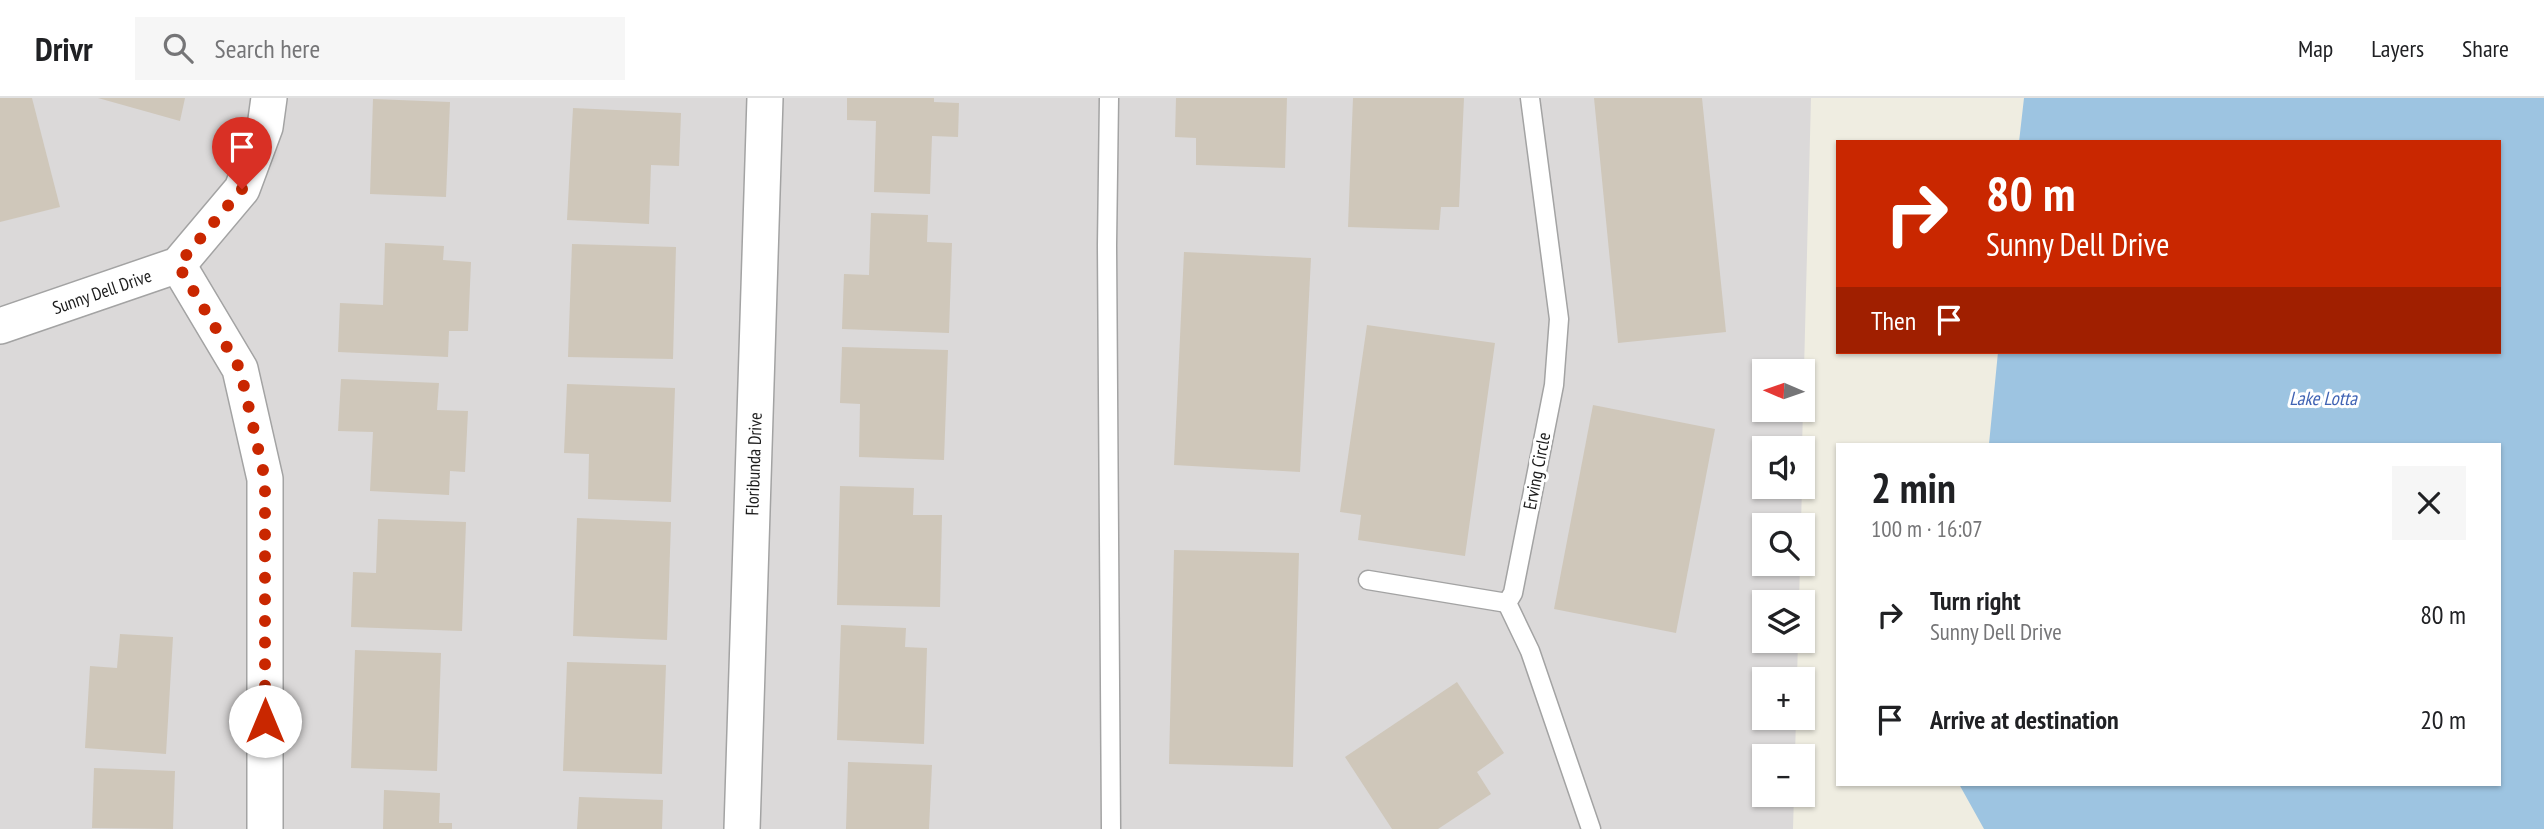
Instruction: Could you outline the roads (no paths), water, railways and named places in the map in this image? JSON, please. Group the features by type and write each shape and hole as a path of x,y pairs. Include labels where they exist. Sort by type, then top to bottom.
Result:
{"street":[{"path":"265,829 265,479 240,369 178,265 242,189 265,127 269,98"},
{"name":"Floribunda Drive","path":"742,829 765,98"},
{"name":"Sunny Dell Drive","path":"0,326 178,265"}],"lane":[{"path":"1109,98 1107,259 1111,829"},
{"name":"Erving Circle","path":"1507,603 1513,593 1554,385 1559,319 1530,98"},
{"path":"1368,580 1507,603 1530,651 1591,829"}],"water":[{"name":"Lake Lotta","path":"2024,98 2544,98 2544,829 1984,829 1960,786 2501,786 2501,443 1989,443 1998,354 2501,354 2501,140 2019,140"}]}
